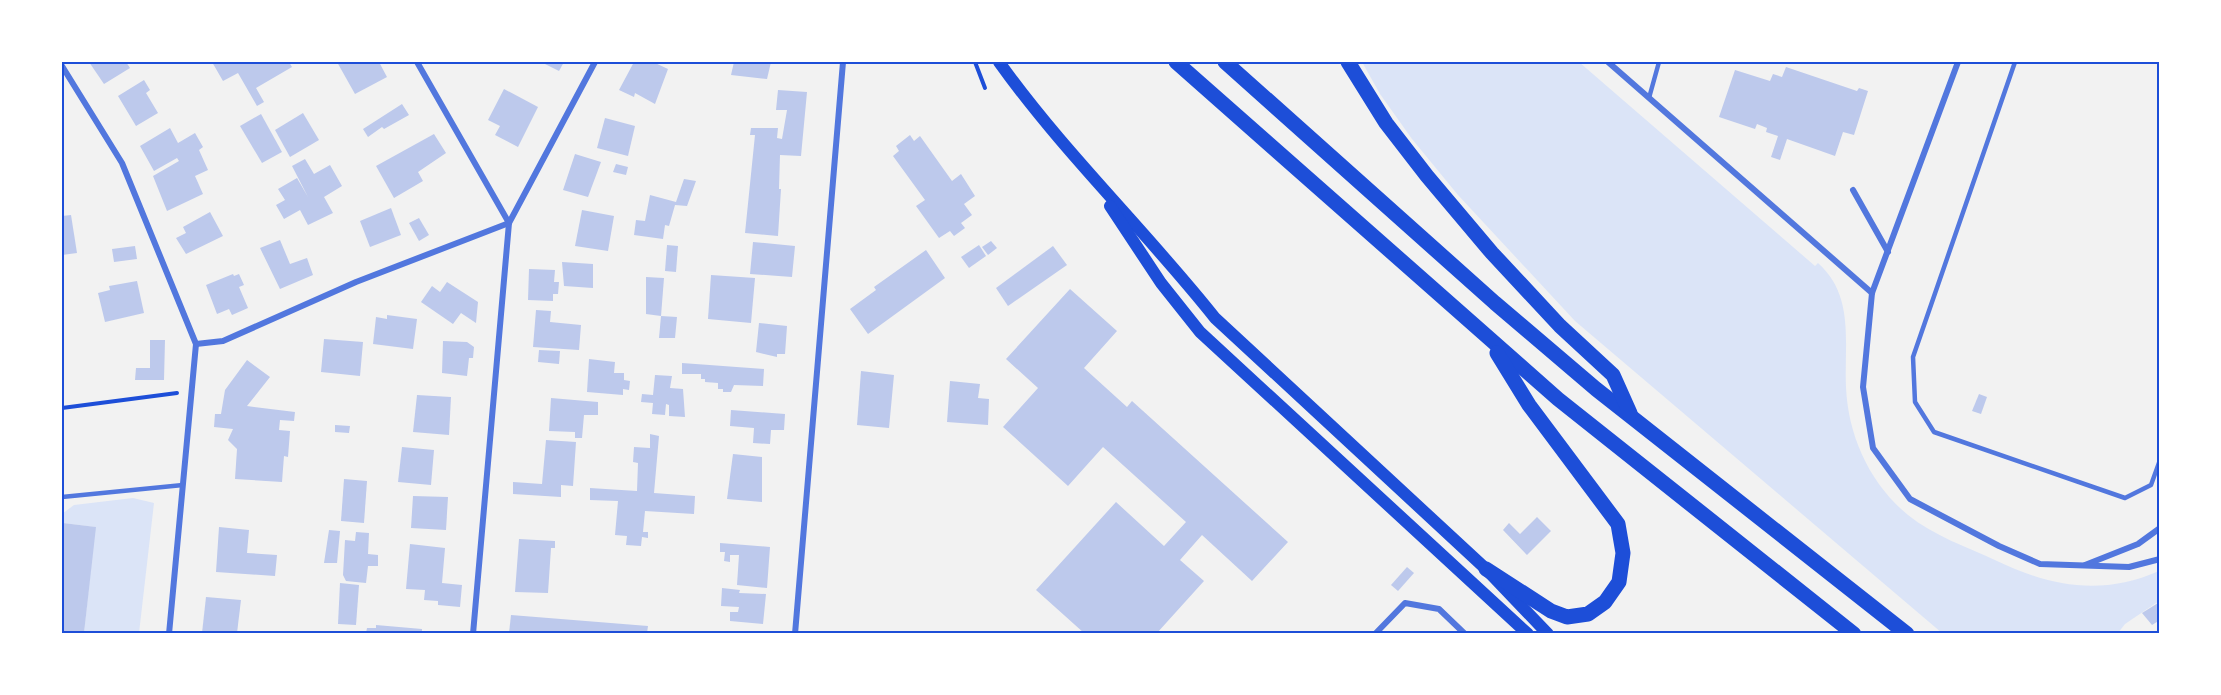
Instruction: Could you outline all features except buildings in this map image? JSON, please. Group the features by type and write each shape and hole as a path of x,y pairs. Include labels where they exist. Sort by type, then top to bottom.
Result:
{"main road":[{"path":"999,62 1086,170 1215,318 1486,570 1548,633"},
{"path":"1176,62 1490,341 1652,476 1854,633"},
{"path":"1225,62 1495,303 1632,416 1906,633"},
{"path":"1348,62 1386,123 1434,184 1560,326 1612,375 1632,416"},
{"path":"1086,170 1161,283 1200,332 1528,633"},
{"path":"1486,570 1551,611 1567,617 1588,614 1605,602 1618,582 1623,553 1618,524 1529,405 1490,341"}],"street":[{"path":"417,62 509,223"},
{"path":"473,633 509,223 596,62"},
{"path":"795,633 843,62"},
{"path":"1608,62 1872,293"},
{"path":"1958,62 1872,293 1863,387 1873,448 1910,500 1999,546 2040,564 2129,567 2160,559"},
{"path":"62,66 123,163 196,344 169,633"},
{"path":"1853,190 1888,252"},
{"path":"196,344 223,341 356,282 509,223"},
{"path":"2079,567 2138,544 2160,528"},
{"path":"1375,633 1405,603 1439,609 1465,633"}],"lane":[{"path":"1649,98 1659,62"},
{"path":"2015,62 1913,357 1915,402 1934,432 2125,498 2151,485 2160,460"},
{"path":"62,497 183,485"}],"path":[{"path":"975,62 985,88"},
{"path":"62,408 192,392"}],"shaded area":[{"path":"1362,62 1579,62 1815,266 1818,263 1830,276 1843,305 1846,337 1846,387 1856,441 1872,474 1895,503 1908,515 1940,535 2017,570 2057,582 2097,586 2117,584 2159,571 2159,601 2125,624 2118,633 1942,633 1575,321 1458,195 1412,139 1380,94"},
{"path":"133,498 154,503 139,633 84,633 95,527 63,523 62,514 74,505"}]}
